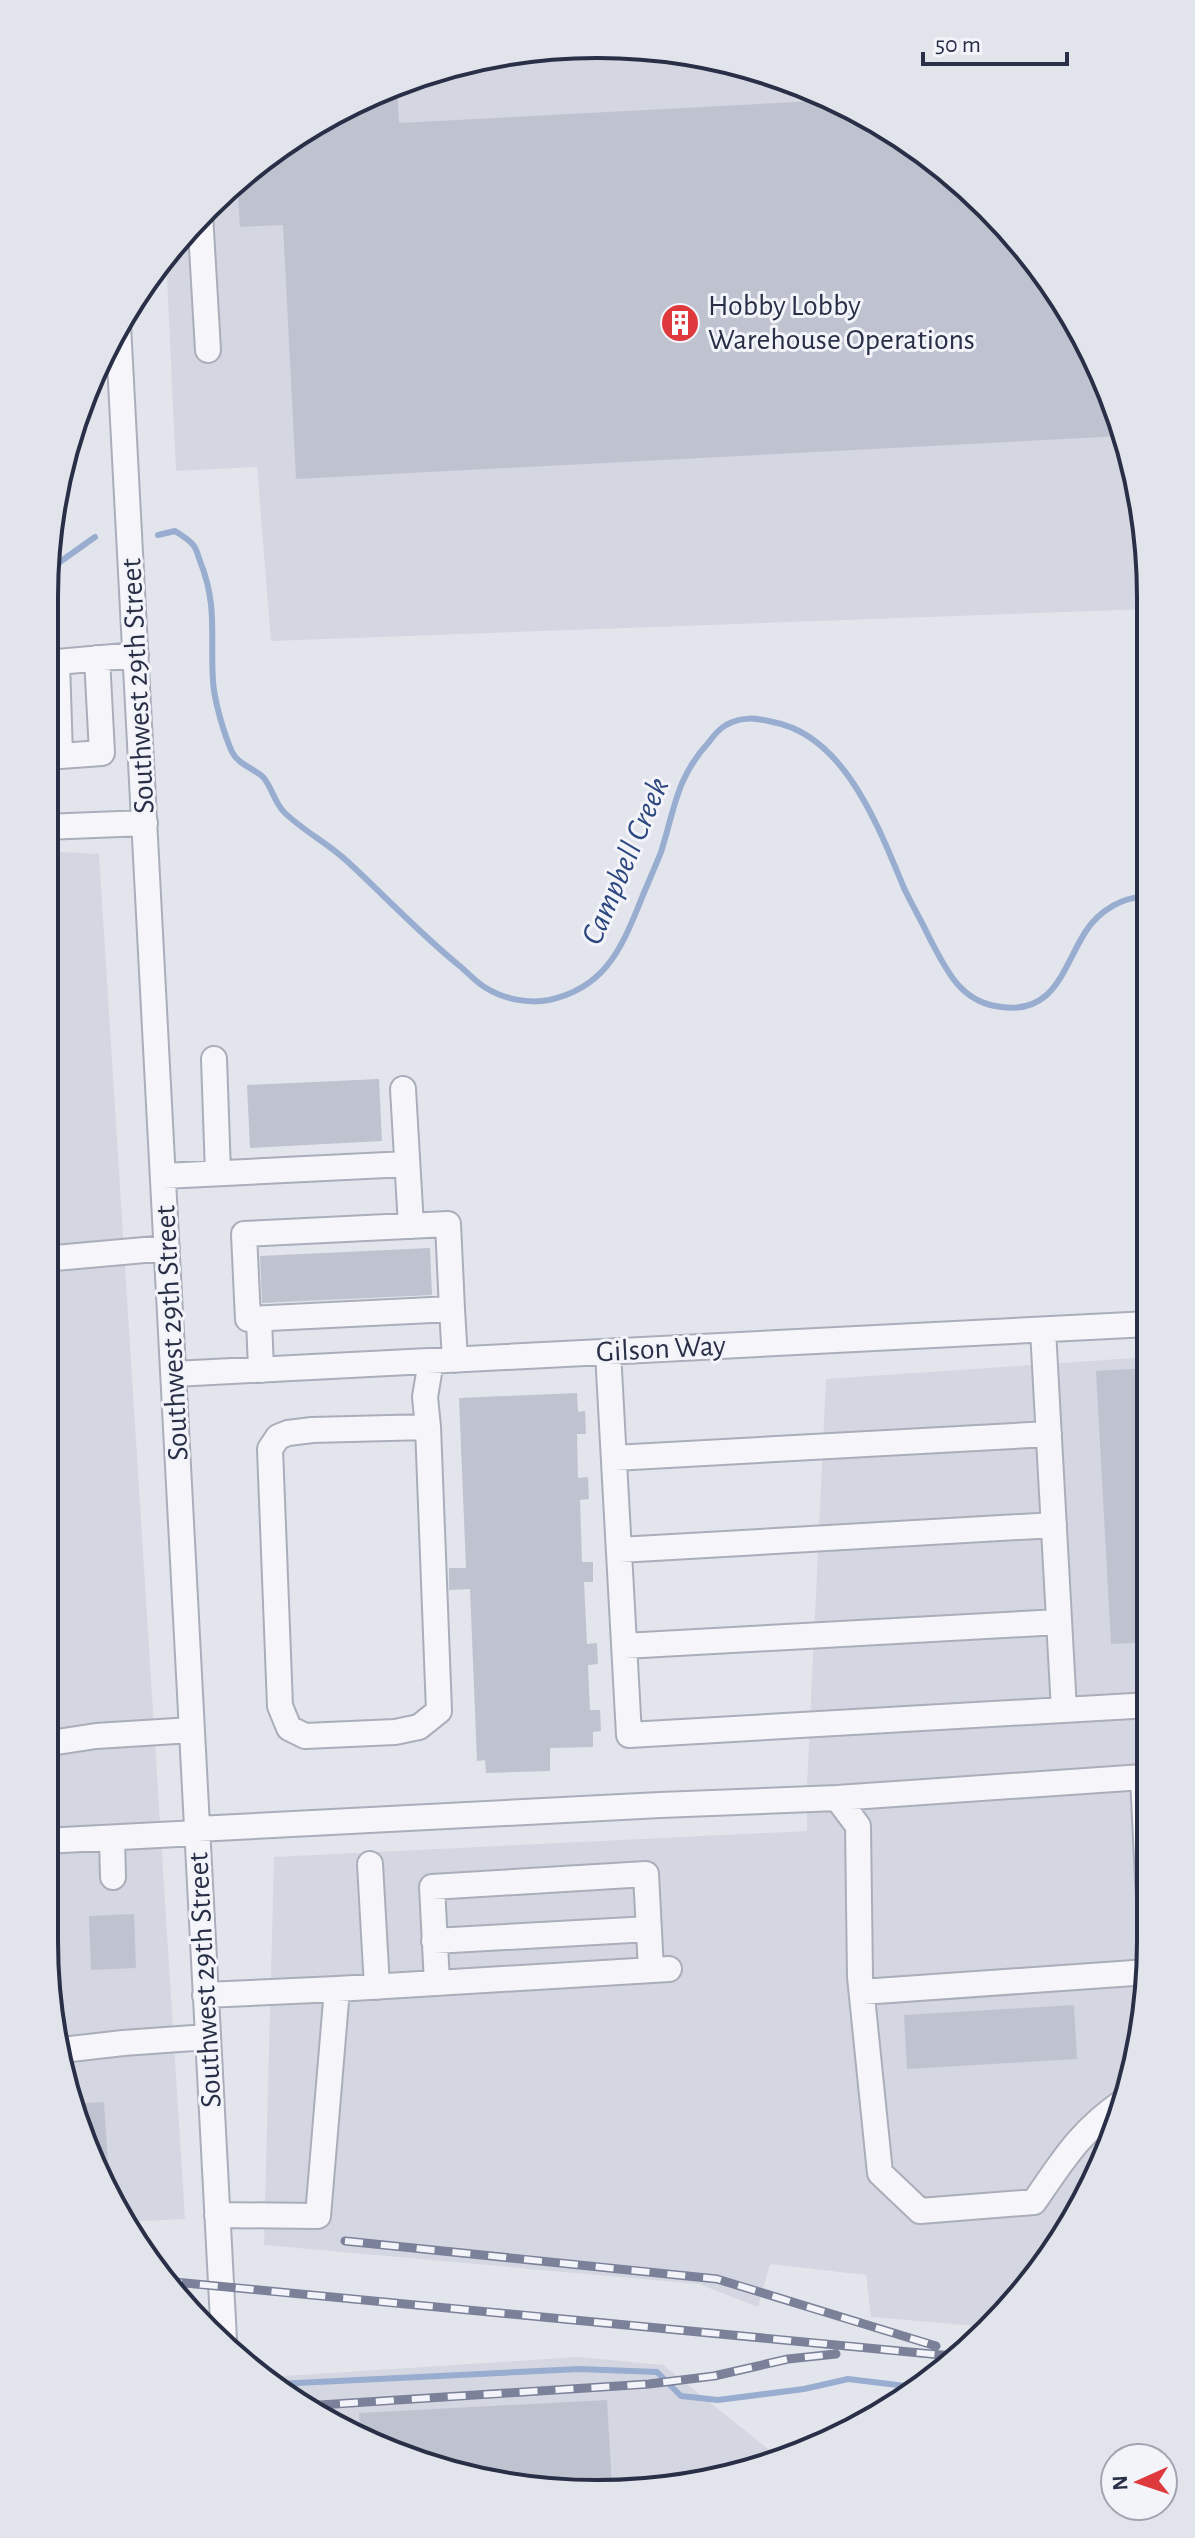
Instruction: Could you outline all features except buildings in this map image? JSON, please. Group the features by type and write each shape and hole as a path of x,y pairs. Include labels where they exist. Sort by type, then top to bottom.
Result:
{"street":[{"path":"201,232 208,350"},
{"name":"Southwest 29th Street","path":"119,349 223,2329"},
{"path":"97,658 136,655"},
{"path":"58,826 145,823"},
{"path":"214,1059 218,1173"},
{"path":"403,1089 411,1226"},
{"path":"163,1176 407,1164"},
{"path":"428,1427 300,1431 278,1437 270,1449 280,1706 289,1728 305,1736 395,1732 419,1727 439,1711 428,1427 425,1397 443,1361 452,1309 448,1224 244,1234 248,1319 452,1309"},
{"path":"58,1258 167,1248"},
{"path":"259,1319 261,1370"},
{"name":"Gilson Way","path":"174,1374 1137,1325"},
{"path":"1043,1330 1064,1710"},
{"path":"608,1352 629,1735 1137,1706"},
{"path":"614,1458 1049,1434"},
{"path":"619,1550 1054,1525"},
{"path":"624,1646 1059,1622"},
{"path":"58,1742 96,1736 192,1730"},
{"path":"58,1841 660,1805 837,1798 1137,1777"},
{"path":"837,1798 858,1826 862,1992 880,2173 920,2211 1034,2202 1075,2143 1109,2111"},
{"path":"112,1839 113,1877"},
{"path":"370,1864 377,1987"},
{"path":"205,1995 377,1987 660,1969 649,1929 646,1874 432,1887 437,1983"},
{"path":"434,1941 649,1929"},
{"path":"862,1992 1136,1973"},
{"path":"217,2215 318,2216 337,1989"},
{"path":"70,2049 208,2037"}],"shaded area":[{"path":"598,58 703,68 804,99 867,130 926,169 953,192 1026,269 1065,328 1096,391 1108,424 1127,492 1136,562 1137,609 271,641 257,467 176,471 167,272 216,216 269,169 328,130 391,99 492,68"},
{"path":"58,852 99,854 185,2219 137,2221 130,2210 99,2147 76,2080 68,2046 59,1976"},
{"path":"1137,1358 1136,1976 1127,2046 1108,2114 1081,2179 1046,2240 1026,2269 975,2326 871,2317 866,2275 770,2264 758,2307 699,2284 264,2245 274,1857 807,1831 826,1379"},
{"path":"579,2357 663,2365 771,2451 703,2470 633,2479 562,2479 492,2470 391,2439 328,2408 280,2376"}],"waterway":[{"name":"Campbell Creek","path":"158,535 175,531 190,542 206,577 211,607 215,698 232,752 263,777 291,819 340,855 476,981 500,995 525,1001 549,1000 583,987 607,966 625,938 656,865 678,794 690,768 719,730 744,719 767,721 799,731 821,746 840,765 871,813 904,888 942,961 963,990 983,1002 1015,1008 1031,1005 1044,997 1054,987 1086,931 1098,917 1113,906 1137,897"},
{"name":"Campbell Creek","path":"59,563 95,537"},
{"path":"290,2383 579,2369 657,2372 681,2396 718,2400 804,2389 848,2379 902,2386"}],"railway":[{"path":"345,2241 717,2279 936,2346"},
{"path":"181,2283 942,2355"},
{"path":"323,2405 649,2384 714,2376 788,2359 836,2354"}],"place":[{"name":"Hobby Lobby Warehouse Operations","path":"680,323"}]}
